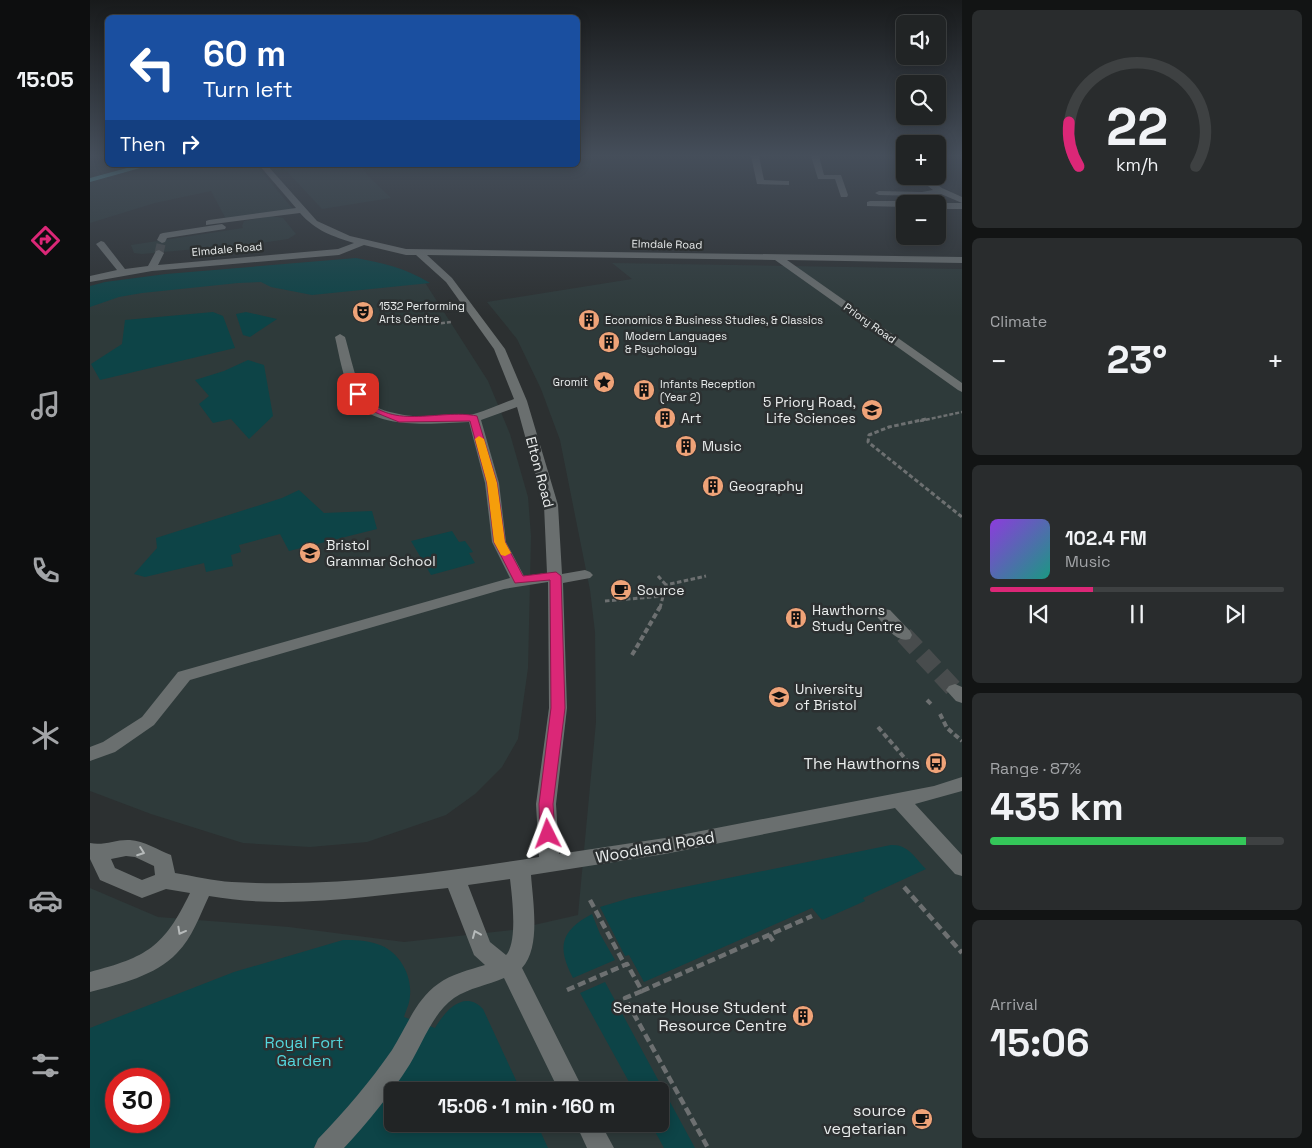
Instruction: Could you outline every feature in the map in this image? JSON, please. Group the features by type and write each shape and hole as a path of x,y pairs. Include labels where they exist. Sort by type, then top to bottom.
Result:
{"street":[{"path":"209,223 302,210 321,228 368,243"},
{"path":"162,240 163,236 231,226"},
{"name":"Elmdale Road","path":"90,279 152,268 339,252 368,243 406,252 962,260"},
{"path":"101,244 124,272"},
{"name":"Elton Road","path":"406,252 449,280"},
{"name":"Elton Road","path":"418,252 449,280 499,349 521,402 550,505 555,578 558,708 546,804 550,865"},
{"path":"152,268 159,253"},
{"name":"Priory Road","path":"778,258 962,388"},
{"path":"340,337 358,394 365,405 399,420 474,418 521,402"},
{"path":"474,418 492,483 499,542 519,580"},
{"path":"90,754 109,747 148,721 184,676 519,580 585,576"},
{"path":"884,614 904,635"},
{"name":"Woodland Road","path":"166,880 203,888 258,892 316,893 455,879 665,846 934,793 962,784"},
{"path":"899,800 962,868"},
{"path":"128,847 164,861 166,880 142,889 107,874 95,852 128,847"},
{"path":"327,1148 387,1076 423,1016 438,997 465,981 509,966 518,956 521,944 522,920 520,870"},
{"path":"455,879 482,948 497,963 509,966 567,1082"},
{"path":"90,982 126,971 159,955 179,935 203,888"},
{"path":"592,1132 601,1148"}],"path":[{"path":"962,412 890,427 868,435 868,442 962,517"},
{"path":"658,576 666,585"},
{"path":"666,585 706,576"},
{"path":"632,655 661,606 666,585"},
{"path":"605,601 664,596"},
{"path":"927,700 942,716 946,728 962,741"},
{"path":"878,727 934,793"},
{"path":"904,886 962,953"},
{"path":"590,900 625,965 627,964 642,991"},
{"path":"708,1148 625,998 812,916"},
{"path":"769,935 773,941"},
{"path":"567,990 625,965"}],"shaded area":[{"path":"90,210 134,210 90,223"},
{"path":"221,210 289,210 226,219"},
{"path":"271,216 283,218 296,234 288,239 261,243 142,254 134,253 131,245 243,228 244,221"},
{"name":"University of Bristol","path":"612,263 962,269 962,1148 90,1148 90,888 158,917 289,927 404,942 512,930 578,915 596,722 595,632 590,590 560,440 541,389 517,339 487,302 632,279"},
{"name":"Bristol Grammar School","path":"189,274 424,281 488,381 510,434 528,497 531,536 528,668 518,739 502,767 475,794 446,815 367,842 310,847 243,843 151,814 90,791 90,292"}],"green space":[{"path":"356,258 412,273 430,283 312,295 271,287 261,282 238,283 142,293 119,297 90,307 90,286 105,282 166,274"},
{"path":"213,312 223,316 235,348 100,380 91,364 122,344 125,320"},
{"path":"246,312 277,319 250,337 243,335 236,314"},
{"path":"248,360 264,365 273,416 249,439 231,419 213,423 199,404 209,396 195,380 224,371"},
{"path":"299,490 324,513 372,511 377,529 289,551 280,534 239,545 241,552 231,555 233,566 206,572 204,563 145,577 134,574 157,548 156,538 282,498"},
{"path":"452,531 459,542 465,541 473,552 469,553 475,563 431,575 411,541"},
{"path":"891,845 907,849 926,869 863,898 865,901 822,920 812,908 644,982 629,955 625,956 600,907 630,898"},
{"path":"592,914 600,934 615,960 573,978 565,957 564,941 573,927"},
{"name":"Royal Fort Garden","path":"343,940 356,940 377,944 385,947 397,957 409,979 410,998 404,1017 435,1028 444,1015 456,1005 469,1001 476,1003 483,1009 517,1082 384,1082 384,1132 541,1132 548,1148 90,1148 90,1028 234,972"},
{"path":"605,982 659,1082 629,1082 580,993"},
{"path":"669,1100 695,1148 664,1148 655,1132 669,1132"}],"tunnel":[{"path":"159,253 162,240"},
{"path":"904,635 955,690"}],"slow traffic":[{"path":"479,439 492,483 499,542 505,553"}],"place":[{"name":"1532 Performing Arts Centre","path":"363,312"},
{"name":"Economics & Business Studies, & Classics","path":"589,320"},
{"name":"Modern Languages & Psychology","path":"609,342"},
{"name":"Gromit","path":"604,382"},
{"name":"Infants Reception (Year 2)","path":"644,390"},
{"name":"5 Priory Road, Life Sciences","path":"872,410"},
{"name":"Art","path":"665,418"},
{"name":"Music","path":"686,446"},
{"name":"Geography","path":"713,486"},
{"name":"Bristol Grammar School","path":"310,553"},
{"name":"Source","path":"621,590"},
{"name":"Hawthorns Study Centre","path":"796,618"},
{"name":"University of Bristol","path":"779,697"},
{"name":"The Hawthorns","path":"936,763"},
{"name":"Senate House Student Resource Centre","path":"803,1016"},
{"name":"source vegetarian","path":"922,1119"}],"route":[{"path":"358,394 365,405 399,420 474,418 492,483 499,542 519,580 556,576 558,708 546,804 548,834"}]}
